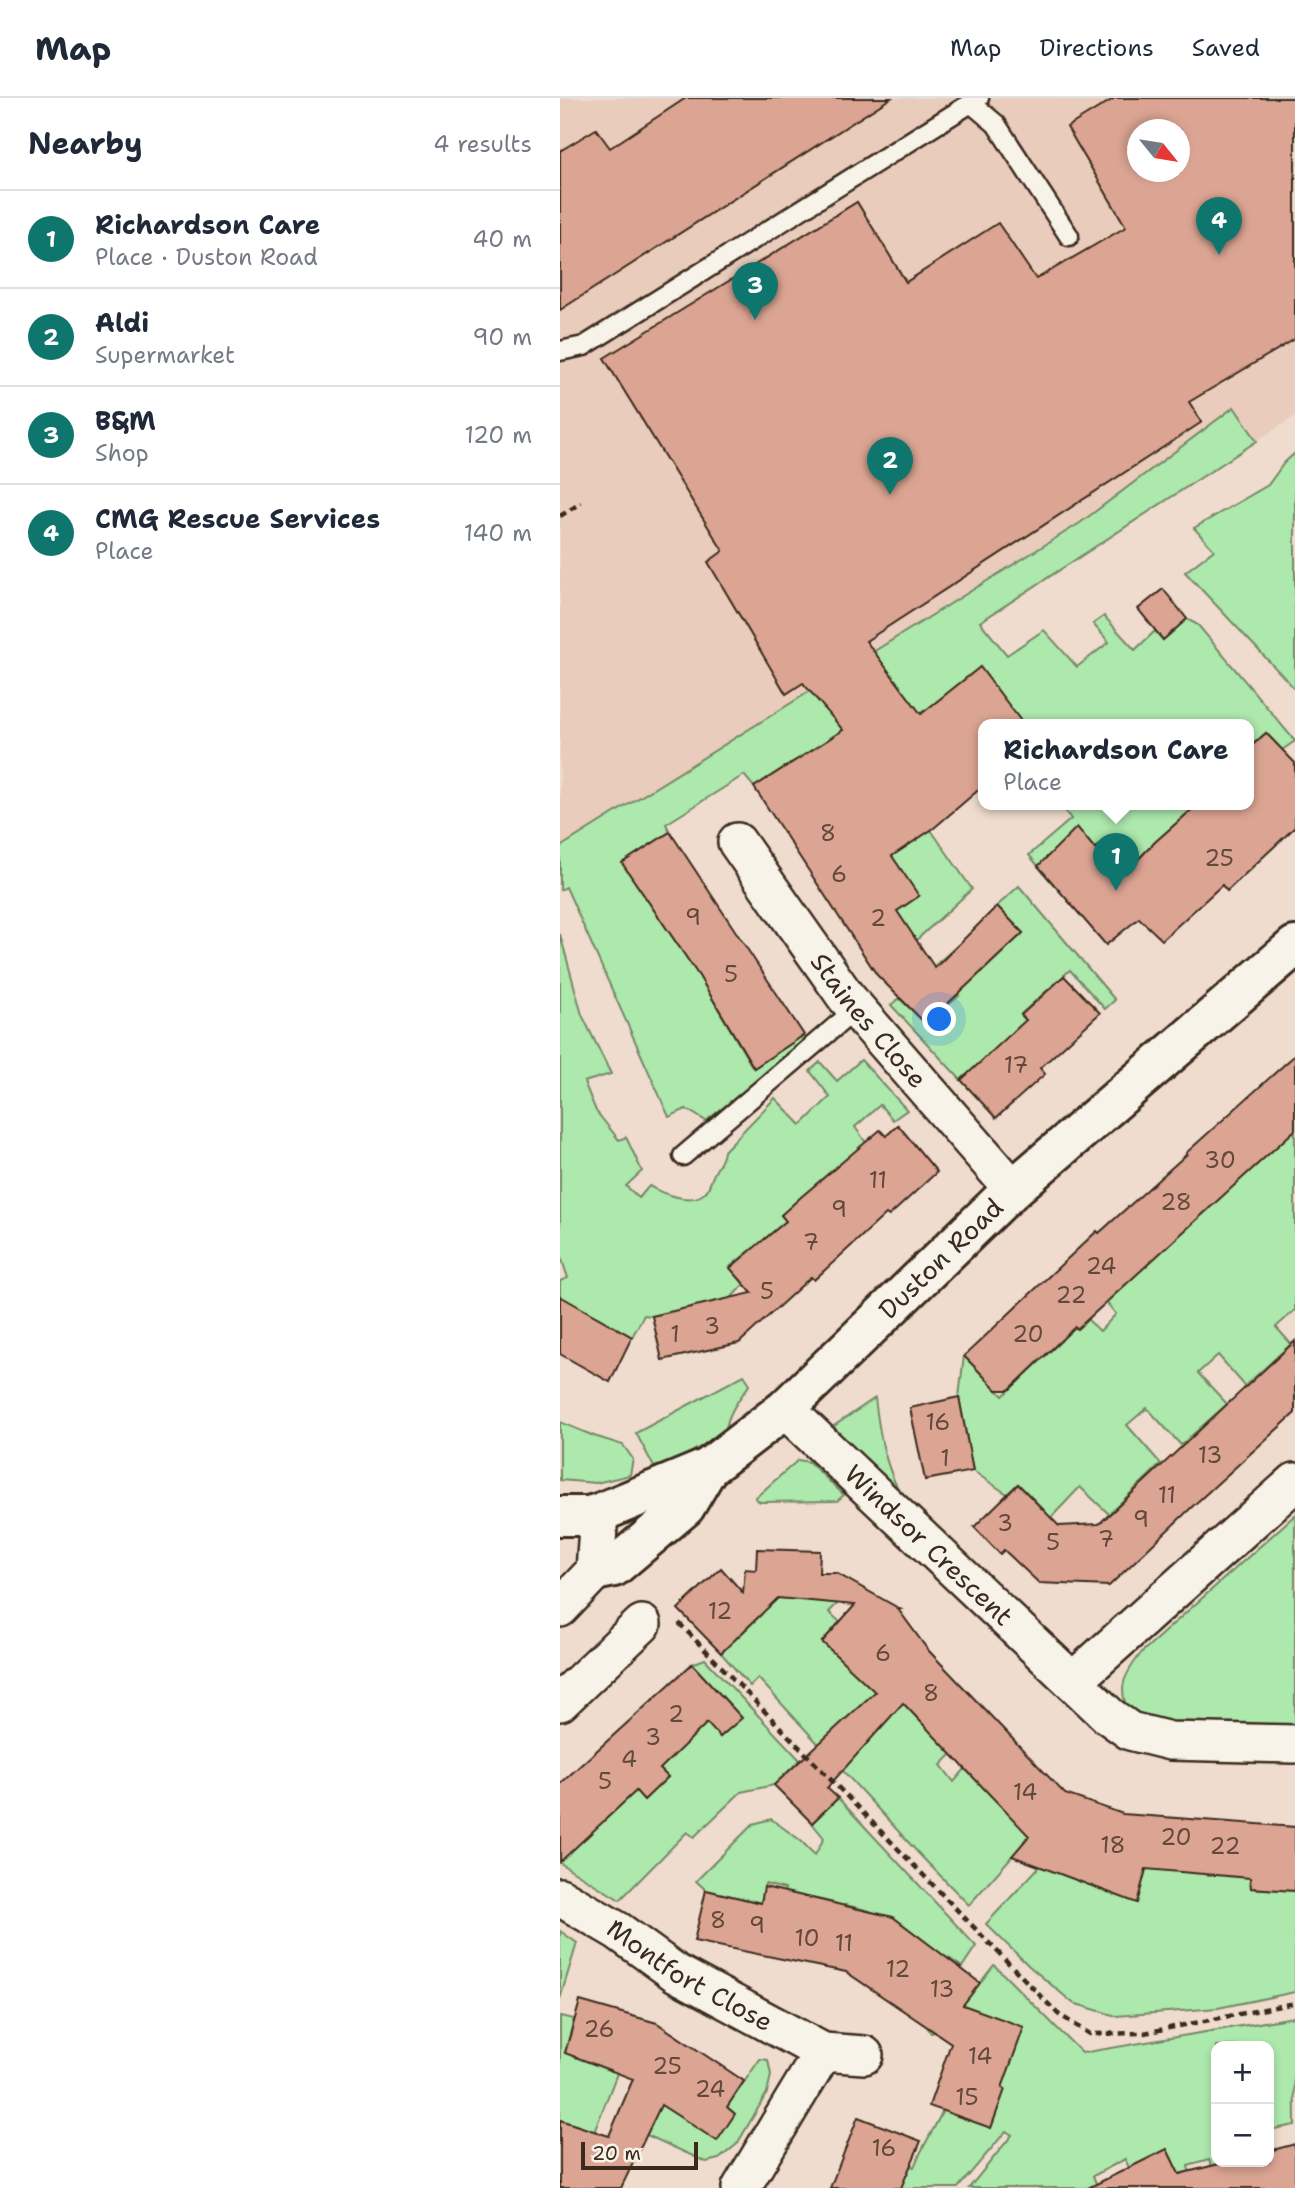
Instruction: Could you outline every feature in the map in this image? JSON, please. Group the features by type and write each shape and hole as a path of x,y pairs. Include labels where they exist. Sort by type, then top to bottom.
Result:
{"street":[{"name":"Staines Close","path":"737,842 856,1009 1013,1189"},
{"name":"Duston Road","path":"573,1514 708,1468 785,1409 1013,1189 1295,946"},
{"name":"Windsor Crescent","path":"785,1409 1109,1716 1130,1731 1170,1741 1295,1744"},
{"path":"560,1608 595,1571 614,1567 685,1507 708,1468"},
{"path":"1073,1681 1295,1482"},
{"path":"573,1514 595,1571"},
{"path":"565,1685 657,1620"},
{"name":"Montfort Close","path":"560,1897 618,1931 676,1973 823,2052 864,2055"},
{"path":"741,2188 823,2052"}],"lane":[{"path":"560,351 584,346 975,100 996,124 1069,236"},
{"path":"682,1156 856,1009"}],"path":[{"path":"560,516 581,503"},
{"path":"657,1620 1058,2014 1090,2034 1144,2033 1295,2003"}],"shaded area":[{"path":"560,98 1295,98 1295,416 802,739 560,890"}],"green space":[{"path":"1234,407 1257,441 980,622 1007,655 1044,630 1077,667 1109,642 1093,624 1104,616 1135,650 1155,631 1163,640 1187,619 1198,625 1295,741 1282,750 1266,733 1254,744 1254,719 985,719 926,710 862,751 794,761 754,787 744,775 666,824 670,832 622,863 699,976 753,1068 804,1035 808,1040 706,1121 686,1109 669,1117 566,887 560,890 560,847 1080,523"},
{"path":"1295,453 1295,689 1185,572 1214,550 1194,528 1268,485"},
{"path":"889,781 897,852 931,830 972,889 887,967 897,911 919,896 892,893"},
{"path":"1065,810 1191,810 1126,872 1100,844 1053,884 1029,855 1071,819"},
{"path":"1019,886 1115,1000 1105,1009 1070,970 1021,1014 1027,1022 961,1080 891,1005 899,998 926,1024 959,996 934,966 957,946 982,972 1023,933 997,906"},
{"path":"560,934 582,1015 611,1074 584,1082 596,1111 619,1140 626,1137 642,1171 626,1186 639,1198 649,1186 683,1198 704,1193 724,1151 775,1098 801,1125 830,1097 810,1071 820,1062 837,1081 861,1060 907,1110 893,1120 880,1105 855,1127 867,1144 843,1166 837,1166 781,1215 788,1223 768,1264 753,1248 730,1267 744,1284 731,1298 652,1316 644,1315 632,1337 597,1317 560,1304 560,1281 568,1278 560,1254"},
{"path":"1277,1111 1295,1132 1295,1310 1276,1327 1291,1344 1245,1386 1218,1355 1198,1373 1227,1404 1181,1445 1147,1408 1127,1425 1161,1464 1109,1514 1080,1487 1043,1526 1044,1510 1018,1484 1007,1494 973,1471 959,1397 964,1356 1003,1396 1062,1340 1058,1309 1076,1328 1087,1319 1100,1331 1116,1314 1105,1301 1209,1209 1192,1189"},
{"path":"744,1375 750,1384 731,1413 725,1434 671,1463 654,1467 636,1433"},
{"path":"875,1398 883,1446 899,1491 893,1495 839,1439 834,1426"},
{"path":"560,1422 623,1445 633,1459 630,1475 596,1483 560,1480"},
{"path":"798,1460 809,1462 844,1495 837,1501 760,1502 755,1498"},
{"path":"1295,1515 1295,1733 1201,1730 1132,1717 1124,1698 1124,1683 1130,1668 1142,1652"},
{"path":"755,1596 838,1603 829,1612 840,1622 822,1642 881,1693 898,1698 952,1754 941,1765 954,1782 965,1769 1030,1836 969,1905 758,1678 750,1686 721,1653 762,1614"},
{"path":"705,1659 800,1760 774,1785 741,1792 694,1837 687,1832 620,1900 560,1863 560,1844 636,1791 645,1799 668,1777 659,1768 706,1722 720,1737 741,1717 692,1664"},
{"path":"838,1798 976,1946 962,1967 949,1958 941,1968 870,1911 845,1905 841,1920 831,1918 834,1903 808,1897 805,1911 770,1956 785,1889 765,1884 761,1903 706,1890 696,1881 753,1824 771,1819 800,1840 815,1855 824,1838 812,1823"},
{"path":"1150,1854 1249,1868 1251,1888 1295,1891 1295,1992 1218,2008 1116,2016 1073,2003 1029,1966 986,1924 1040,1866 1137,1903"},
{"path":"560,1931 577,1943 560,1999"},
{"path":"994,1965 1082,2053 1294,2017 1295,2125 1274,2129 1274,2041 1211,2041 1211,2166 1209,2160 1188,2166 1192,2182 1185,2187 1167,2149 1129,2168 1125,2159 1093,2176 1098,2188 969,2188 1012,2135 1006,2131 958,2188 901,2188 898,2161 914,2167 943,2110 991,2128 1005,2089 994,2085 953,2027 931,2033 928,2028 941,2012 952,2019"},
{"path":"560,2016 574,2019 565,2053 611,2071 622,2043 628,2045 591,2140 560,2120"},
{"path":"760,2059 768,2060 771,2075 767,2093 737,2144 719,2159 706,2162 616,2121 637,2074 735,2114 727,2107"}],"building":[{"path":"686,98 891,98 560,310 560,151 596,129 610,148"},
{"path":"1115,98 1295,98 1295,339 1189,402 1202,422 866,641 921,714 980,667 1019,719 978,719 978,790 934,828 892,856 919,896 897,911 935,968 997,906 1023,933 926,1024 877,975 754,787 843,730 803,683 786,694 708,562 723,551 604,358 857,202 906,282 998,223 1036,279 1126,227 1067,127"},
{"path":"1163,589 1187,619 1163,640 1138,609"},
{"path":"1266,733 1295,763 1295,827 1227,891 1222,885 1162,940 1139,918 1106,945 1038,866 1077,827 1095,849 1101,844 1126,872 1191,810 1254,810 1254,744"},
{"path":"670,832 804,1035 754,1068 699,976 622,863"},
{"path":"1064,976 1100,1013 1040,1068 1045,1074 996,1118 961,1080 1026,1020 1021,1015"},
{"path":"1295,1055 1295,1130 1077,1329 1075,1327 1009,1390 997,1390 964,1356 1097,1231 1099,1233"},
{"path":"898,1125 937,1172 814,1280 811,1277 739,1343 662,1360 652,1316 752,1293 730,1268 786,1221 781,1215 801,1197 880,1130 886,1136"},
{"path":"560,1296 632,1337 610,1382 560,1354"},
{"path":"1295,1341 1295,1413 1109,1586 1039,1583 1004,1550 1000,1554 974,1527 1018,1484 1059,1526 1099,1524"},
{"path":"959,1397 973,1471 925,1480 910,1408"},
{"path":"757,1549 820,1551 819,1573 836,1573 900,1609 928,1650 1065,1794 1123,1814 1295,1827 1295,1891 1251,1888 1250,1878 1146,1869 1137,1903 1012,1856 1029,1836 903,1703 827,1788 838,1798 812,1823 774,1785 875,1692 822,1642 855,1605 778,1598 721,1653 678,1609 721,1568 743,1593 745,1569 756,1570"},
{"path":"692,1664 742,1718 720,1737 707,1723 660,1769 668,1777 644,1800 636,1791 560,1862 560,1784"},
{"path":"764,1887 893,1917 980,1983 963,2005 1024,2027 991,2128 929,2106 951,2043 846,1972 694,1941 706,1890 761,1903"},
{"path":"580,2001 657,2023 744,2081 727,2107 735,2114 717,2141 661,2105 621,2188 560,2188 560,2120 609,2136 633,2079 565,2053"},
{"path":"858,2117 921,2141 901,2188 830,2188"},
{"path":"1295,2144 1295,2188 1088,2188 1167,2149 1179,2174 1211,2166 1274,2167 1274,2150"}],"place":[{"name":"CMG Rescue Services","path":"1219,255"},
{"name":"B&M","path":"755,320"},
{"name":"Aldi","path":"890,495"},
{"name":"Richardson Care","path":"1116,891"}]}
